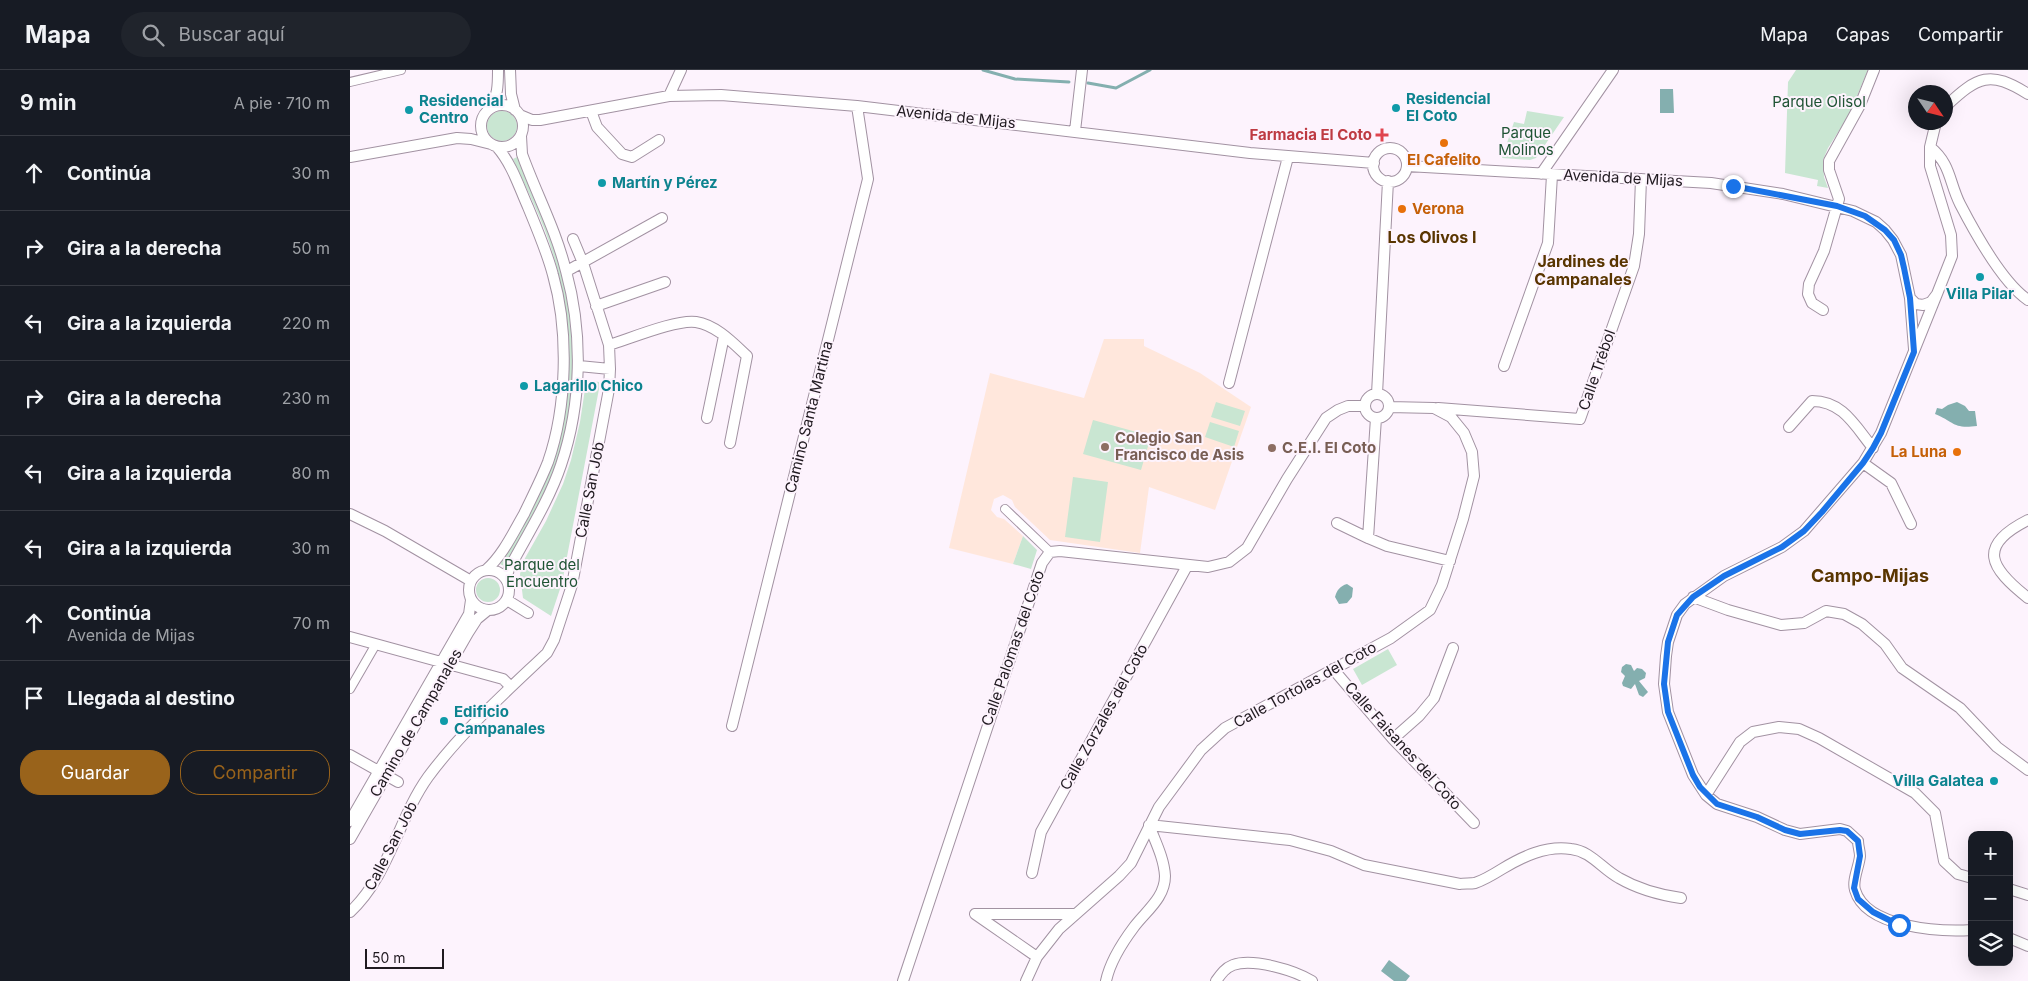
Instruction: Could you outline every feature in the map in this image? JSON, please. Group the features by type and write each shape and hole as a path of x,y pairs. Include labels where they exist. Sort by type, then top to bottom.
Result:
{"street":[{"path":"350,82 401,70"},
{"path":"457,138 469,132 495,101 498,70"},
{"path":"510,70 511,94 524,125 521,135 522,154 567,271 575,317 579,366 572,421 561,465 544,505 508,569 506,579 509,590 507,600 498,608 488,610 481,609 471,600 469,590 471,581 477,574 486,570 496,561 506,546 531,500 548,462 558,418 564,365 561,318 553,276 536,227 504,155 482,134 482,122 486,113 501,105 518,112"},
{"path":"669,96 681,70"},
{"path":"1075,131 1082,70"},
{"path":"1541,174 1613,70"},
{"path":"1823,310 1812,303 1808,294 1809,284 1824,251 1839,199 1829,170 1829,161 1860,106 1874,70"},
{"path":"1953,99 1964,89 1987,76 1995,75 2005,78 2028,94"},
{"name":"Avenida de Mijas","path":"518,112 532,120 540,120 669,96 721,94 857,106 1288,156 1374,163"},
{"name":"Camino Santa Martina","path":"732,726 868,179 857,106"},
{"path":"591,111 597,127 622,154 632,157 659,140"},
{"name":"Avenida de Mijas","path":"521,135 540,120"},
{"path":"1934,130 1930,148 1930,166 1951,235 1952,256 1881,433 1863,463 1804,531 1782,547 1732,571 1693,597 1677,615 1671,630 1664,684 1668,712 1693,775 1706,795 1717,804 1800,834 1826,830 1847,831 1858,841 1860,856 1854,888 1858,899 1873,912 1899,925 1931,930 1968,930"},
{"path":"350,157 457,138 471,139 494,146 511,146 521,135"},
{"path":"1390,148 1396,149 1404,155 1407,166 1401,178 1392,182 1379,178 1375,173 1374,163 1378,153 1390,148"},
{"path":"1930,148 1938,154 1948,167 1960,203 1991,256 2020,295 2028,300"},
{"path":"1229,383 1288,156"},
{"name":"Avenida de Mijas","path":"1407,166 1711,183 1783,194 1837,206 1876,222 1894,240 1901,255 1910,298 1914,352"},
{"path":"1504,366 1548,243 1552,174"},
{"name":"Calle Trébol","path":"1434,408 1580,418 1634,266 1639,234 1641,179"},
{"path":"1377,394 1388,181"},
{"path":"567,271 583,264 662,218"},
{"name":"Calle San Job","path":"350,912 366,896 428,777 469,728 547,653 554,640 572,585 609,390 610,369 609,345 573,239"},
{"path":"596,306 665,282"},
{"path":"1910,298 1916,304 1923,305 1931,302 1937,294"},
{"path":"609,345 687,322 695,322 709,327 724,336 747,356 730,443"},
{"path":"707,418 724,336"},
{"path":"579,366 610,369"},
{"path":"1377,394 1387,399 1389,407 1386,415 1376,418 1367,414 1364,406 1367,398 1377,394"},
{"path":"1789,427 1812,401 1824,401 1835,405 1845,414 1873,448"},
{"name":"Calle Palomas del Coto","path":"903,981 1042,563 1050,552 1060,551 1208,568 1229,562 1239,555 1257,532 1287,479 1326,418 1348,406 1364,406"},
{"path":"1389,407 1434,408"},
{"name":"Calle Tortolas del Coto","path":"1026,981 1037,957 1059,930 1131,863 1159,806 1201,750 1225,728 1391,638 1430,610 1442,585 1450,561 1474,476 1472,452 1464,433 1450,417 1434,408"},
{"path":"1368,538 1376,418"},
{"path":"1863,463 1891,483 1911,524"},
{"path":"1005,510 1050,552"},
{"path":"350,514 385,531 471,581"},
{"path":"2028,520 2011,528 2000,537 1995,548 1994,559 2000,572 2008,582 2028,598"},
{"path":"1337,523 1387,546 1450,561"},
{"name":"Calle Zorzales del Coto","path":"1032,873 1041,832 1187,566"},
{"path":"486,570 497,572 506,579"},
{"path":"1693,597 1728,610 1781,625 1804,623 1826,611 1844,614 1862,624 1885,644 1902,668 1960,708 1997,747 2028,770"},
{"name":"Camino de Campanales","path":"446,664 469,614 471,600"},
{"path":"507,600 528,613"},
{"name":"Camino de Campanales","path":"350,821 382,773 446,664 478,619 488,610"},
{"path":"350,637 503,680 511,687"},
{"path":"350,689 376,644"},
{"path":"1393,739 1419,716 1434,698 1453,648"},
{"name":"Calle Faisanes del Coto","path":"1333,669 1393,739 1474,824"},
{"path":"1706,795 1740,742 1753,732 1779,727 1799,729 1819,738 1914,793 1935,813 1944,862 1958,874 1968,877"},
{"path":"350,755 398,782"},
{"name":"Camino de Campanales","path":"350,838 382,773"},
{"path":"1106,981 1114,958 1133,928 1159,898 1163,887 1164,876 1161,856 1149,825 1290,840 1331,851 1364,865 1460,884 1476,883 1518,859 1534,853 1558,848 1572,849 1594,859 1617,877 1632,885 1665,896 1680,898"},
{"path":"2013,890 2028,895"},
{"path":"1037,957 975,914 1076,914"},
{"path":"2013,940 2028,946"},
{"path":"1216,981 1222,972 1231,966 1240,964 1275,967 1312,981"}],"shaded area":[{"path":"1660,89 1673,89 1674,113 1660,113"},
{"name":"Colegio San Francisco de Asis","path":"1104,339 1144,339 1144,346 1200,373 1251,407 1215,510 1149,487 1140,553 1050,540 1015,507 1012,500 1003,495 994,499 991,510 997,517 1004,519 1023,536 1013,564 949,548 990,373 1084,398"},
{"path":"1957,402 1965,406 1969,411 1975,411 1977,426 1958,426 1935,414 1937,408 1942,409"},
{"path":"1347,584 1353,588 1352,597 1347,603 1339,604 1335,597 1338,590"},
{"path":"1626,664 1631,665 1634,671 1637,668 1642,669 1646,673 1645,678 1639,681 1648,692 1643,697 1639,695 1635,684 1631,689 1623,686 1622,683 1625,676 1621,672 1622,667"},
{"path":"1389,960 1410,976 1406,981 1394,981 1381,971"}],"green space":[{"name":"Parque Olisol","path":"1796,70 1868,70 1849,115 1828,148 1823,160 1824,177 1828,188 1817,186 1818,180 1785,173 1788,82"},
{"path":"502,111 513,115 517,126 513,137 502,141 491,137 487,126 491,115"},
{"name":"Parque Molinos","path":"1527,111 1564,117 1536,158 1530,160 1502,158 1514,122 1524,124"},
{"path":"517,157 554,244 562,274 570,321 572,368 568,416 557,462 534,516 504,566 500,564 535,502 547,476 560,438 565,412 569,358 568,331 560,279 535,206 513,159"},
{"name":"Parque del Encuentro","path":"593,381 599,382 599,389 562,583 551,616 523,598 520,574 524,560 546,521 563,484 580,422 585,389"},
{"path":"1216,402 1245,411 1240,426 1211,417"},
{"path":"1093,420 1151,436 1141,470 1083,454"},
{"path":"1210,422 1239,431 1234,447 1205,437"},
{"path":"1073,477 1108,482 1100,542 1065,537"},
{"path":"1023,536 1037,550 1031,569 1013,564"},
{"path":"488,578 496,582 500,590 496,598 488,602 480,598 476,590 480,582"},
{"path":"1388,649 1397,665 1362,685 1353,669"}],"waterway":[{"path":"983,70 1015,79 1069,82"},
{"path":"1088,83 1116,88 1150,70"}],"place":[{"name":"Residencial El Coto","path":"1396,108"},
{"name":"Residencial Centro","path":"409,110"},
{"name":"Farmacia El Coto","path":"1382,135"},
{"name":"El Cafelito","path":"1444,143"},
{"name":"Martín y Pérez","path":"602,183"},
{"name":"Verona","path":"1402,209"},
{"name":"Villa Pilar","path":"1980,277"},
{"name":"Lagarillo Chico","path":"524,386"},
{"name":"Colegio San Francisco de Asis","path":"1105,447"},
{"name":"C.E.I. El Coto","path":"1272,448"},
{"name":"La Luna","path":"1957,452"},
{"name":"Edificio Campanales","path":"444,721"},
{"name":"Villa Galatea","path":"1994,781"}],"district":[{"name":"Los Olivos I","path":"1432,237"},
{"name":"Jardines de Campanales","path":"1583,270"},
{"name":"Campo-Mijas","path":"1870,576"}],"route":[{"path":"1733,186 1783,194 1837,206 1865,216 1885,230 1894,240 1901,255 1910,298 1914,352 1873,448 1863,463 1822,512 1804,531 1782,547 1724,576 1693,597 1677,615 1671,630 1666,656 1664,684 1668,712 1693,775 1706,795 1717,804 1800,834 1811,834 1826,830 1847,831 1858,841 1860,856 1854,888 1858,899 1873,912 1899,925"}]}
